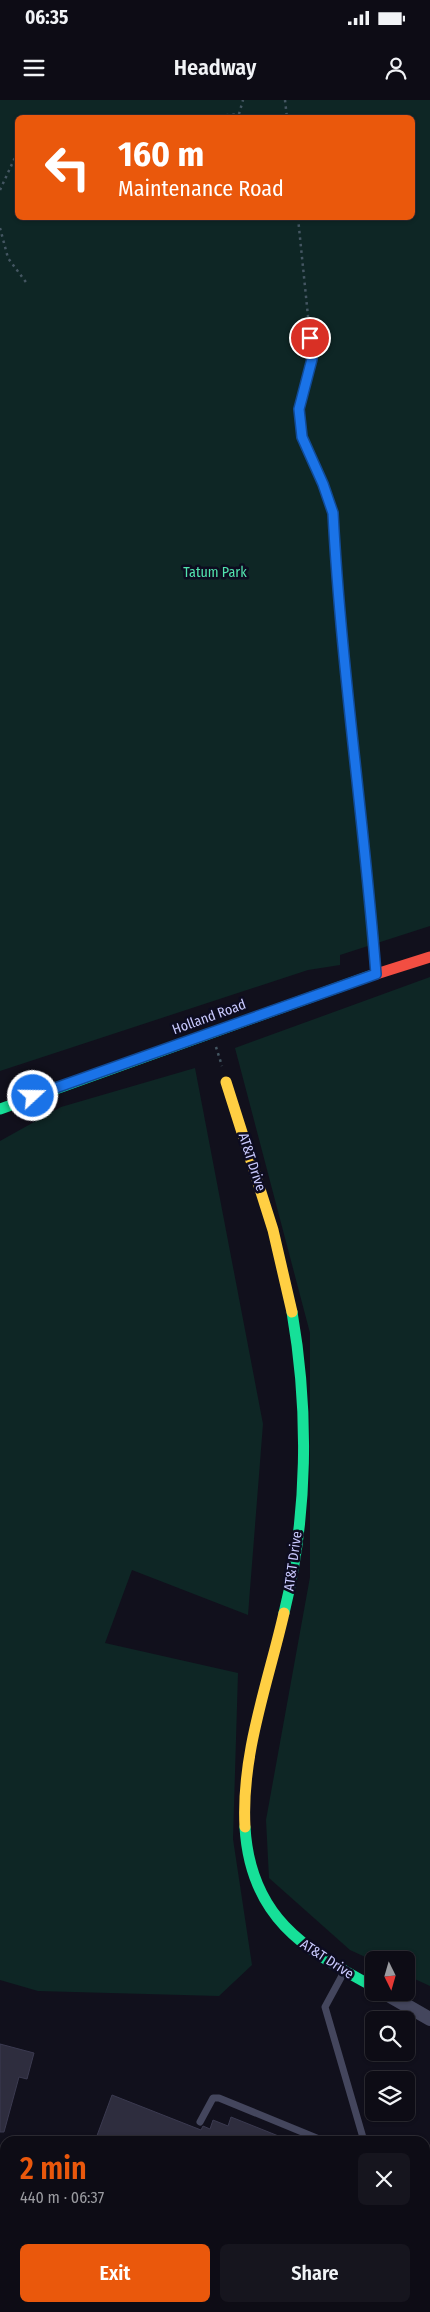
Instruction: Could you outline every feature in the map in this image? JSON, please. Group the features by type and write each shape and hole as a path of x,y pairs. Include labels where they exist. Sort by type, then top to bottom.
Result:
{"street":[{"name":"Holland Road","path":"0,1109 376,974 430,957"},
{"name":"AT&T Drive","path":"226,1082 277,1243 294,1320 302,1397 302,1476 296,1548 287,1602 246,1771 245,1822 247,1842 250,1861 261,1892 278,1919 299,1942 365,1983"},
{"path":"399,2001 430,2019"}],"lane":[{"path":"310,338 312,359 299,409 302,437 323,484 333,513 353,741 369,877 376,974"},
{"path":"344,1971 325,2007 363,2136"},
{"path":"200,2122 212,2098 219,2098 312,2136"}],"path":[{"path":"229,115 239,114 243,100"},
{"path":"285,100 287,115"},
{"path":"0,190 15,158"},
{"path":"298,220 310,338"},
{"path":"0,228 8,258 28,285"},
{"path":"212,1032 226,1082"}],"green space":[{"name":"Tatum Park","path":"0,100 430,100 430,926 340,955 340,965 308,970 0,1071"},
{"path":"430,977 430,1986 415,1979 415,1951 365,1951 365,1957 350,1950 269,1878 266,1820 310,1577 310,1333 235,1048"},
{"path":"195,1068 263,1424 248,1615 132,1570 105,1643 238,1673 233,1839 252,1965 219,1996 38,1991 0,1980 0,1141 61,1107"}],"building":[{"path":"0,2044 34,2053 27,2079 19,2077 4,2132 0,2132"},
{"path":"112,2095 201,2130 203,2126 210,2129 213,2120 228,2126 231,2117 278,2136 97,2136"}],"traffic: fast":[{"path":"0,1109 370,976"},
{"path":"284,1613 298,1539 302,1501 303,1425 301,1387 298,1349 292,1312"},
{"path":"245,1827 249,1858 257,1884 269,1907 303,1943 365,1982"}],"traffic: slow":[{"path":"226,1082 273,1230 292,1312"},
{"path":"245,1827 245,1800 251,1746 284,1613"}],"traffic: jam":[{"path":"370,976 430,957"}],"route":[{"path":"33,1096 376,974 369,877 353,741 333,513 323,484 302,437 299,409 312,359 310,338"}]}
